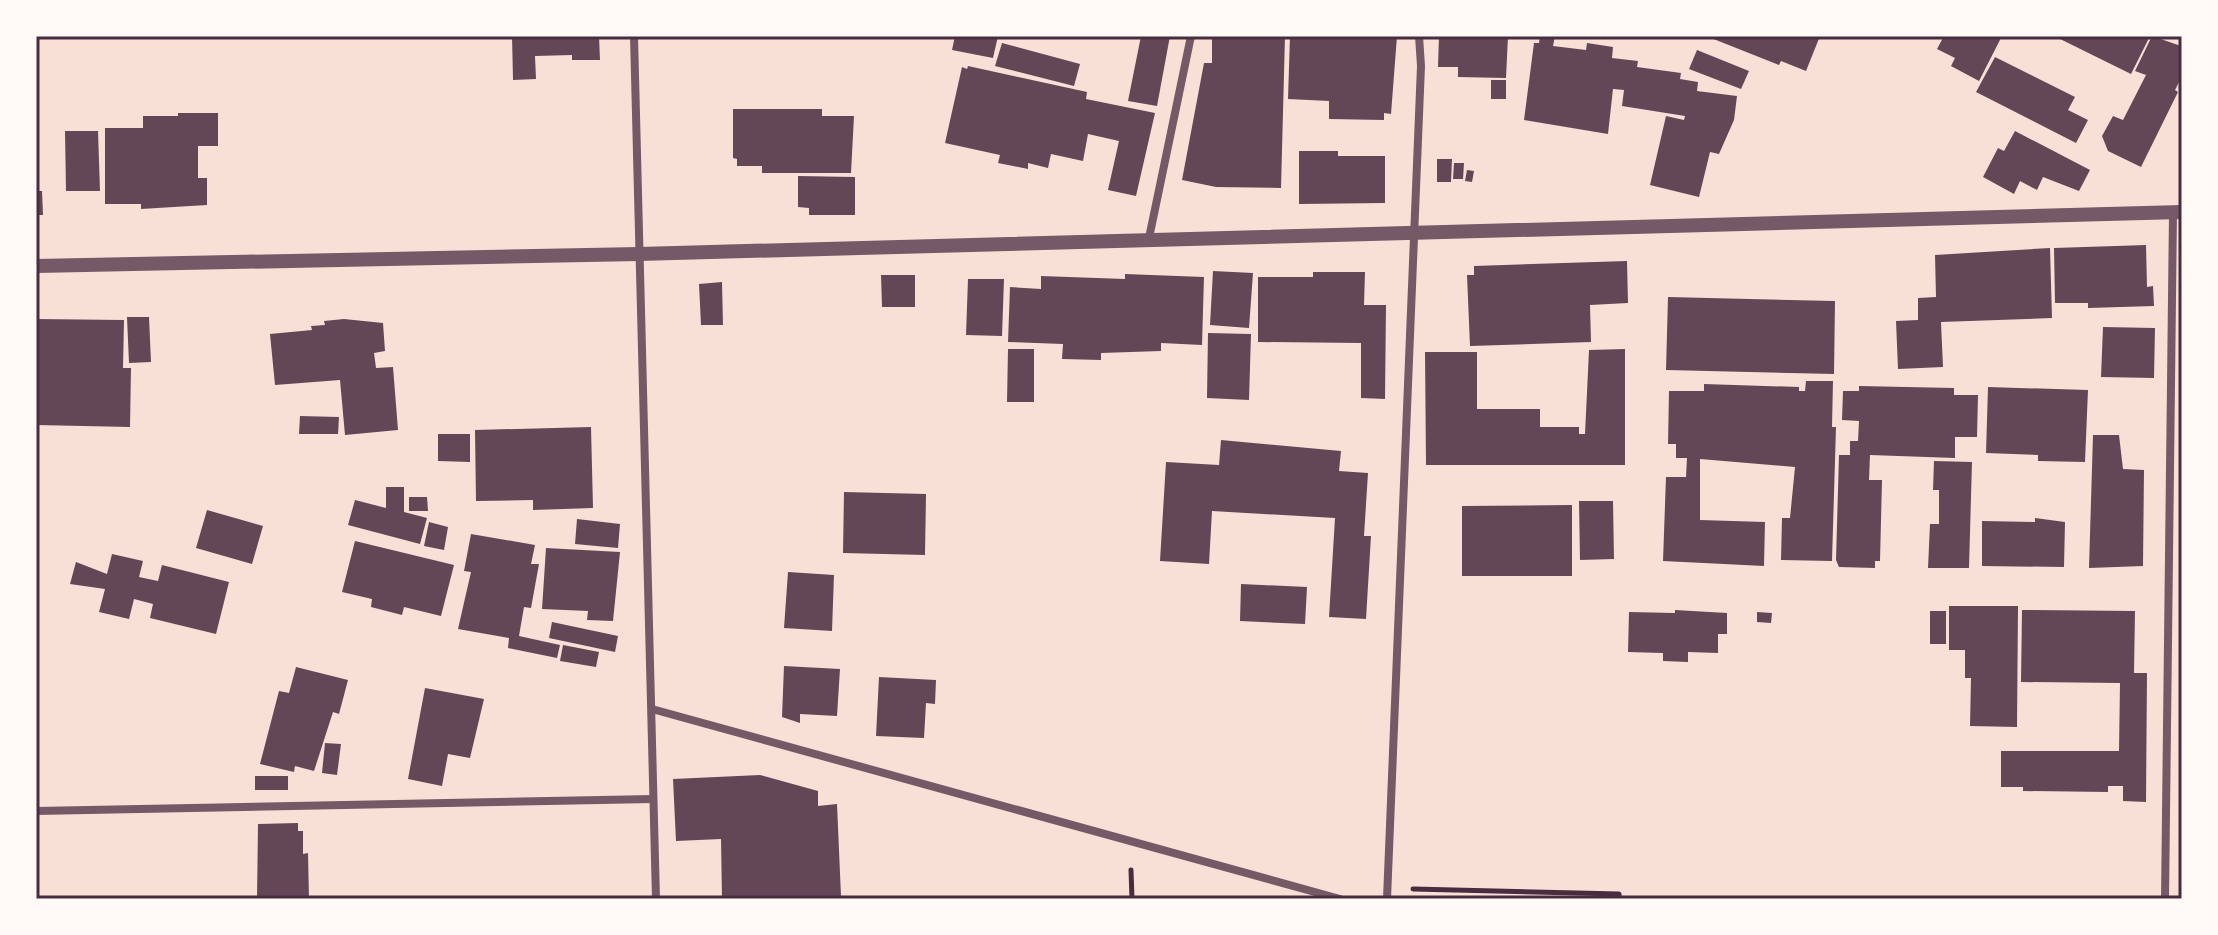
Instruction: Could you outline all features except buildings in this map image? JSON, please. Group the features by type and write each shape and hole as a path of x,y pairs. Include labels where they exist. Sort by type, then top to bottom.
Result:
{"street":[{"path":"634,36 656,899"},
{"path":"1149,238 1191,36"},
{"path":"1387,899 1421,66 1419,36"},
{"path":"36,266 639,254 1413,230 2178,212 2165,899"},
{"path":"652,709 1340,899"},
{"path":"36,811 653,799"}],"path":[{"path":"1387,888 1619,894 1619,899"}]}
